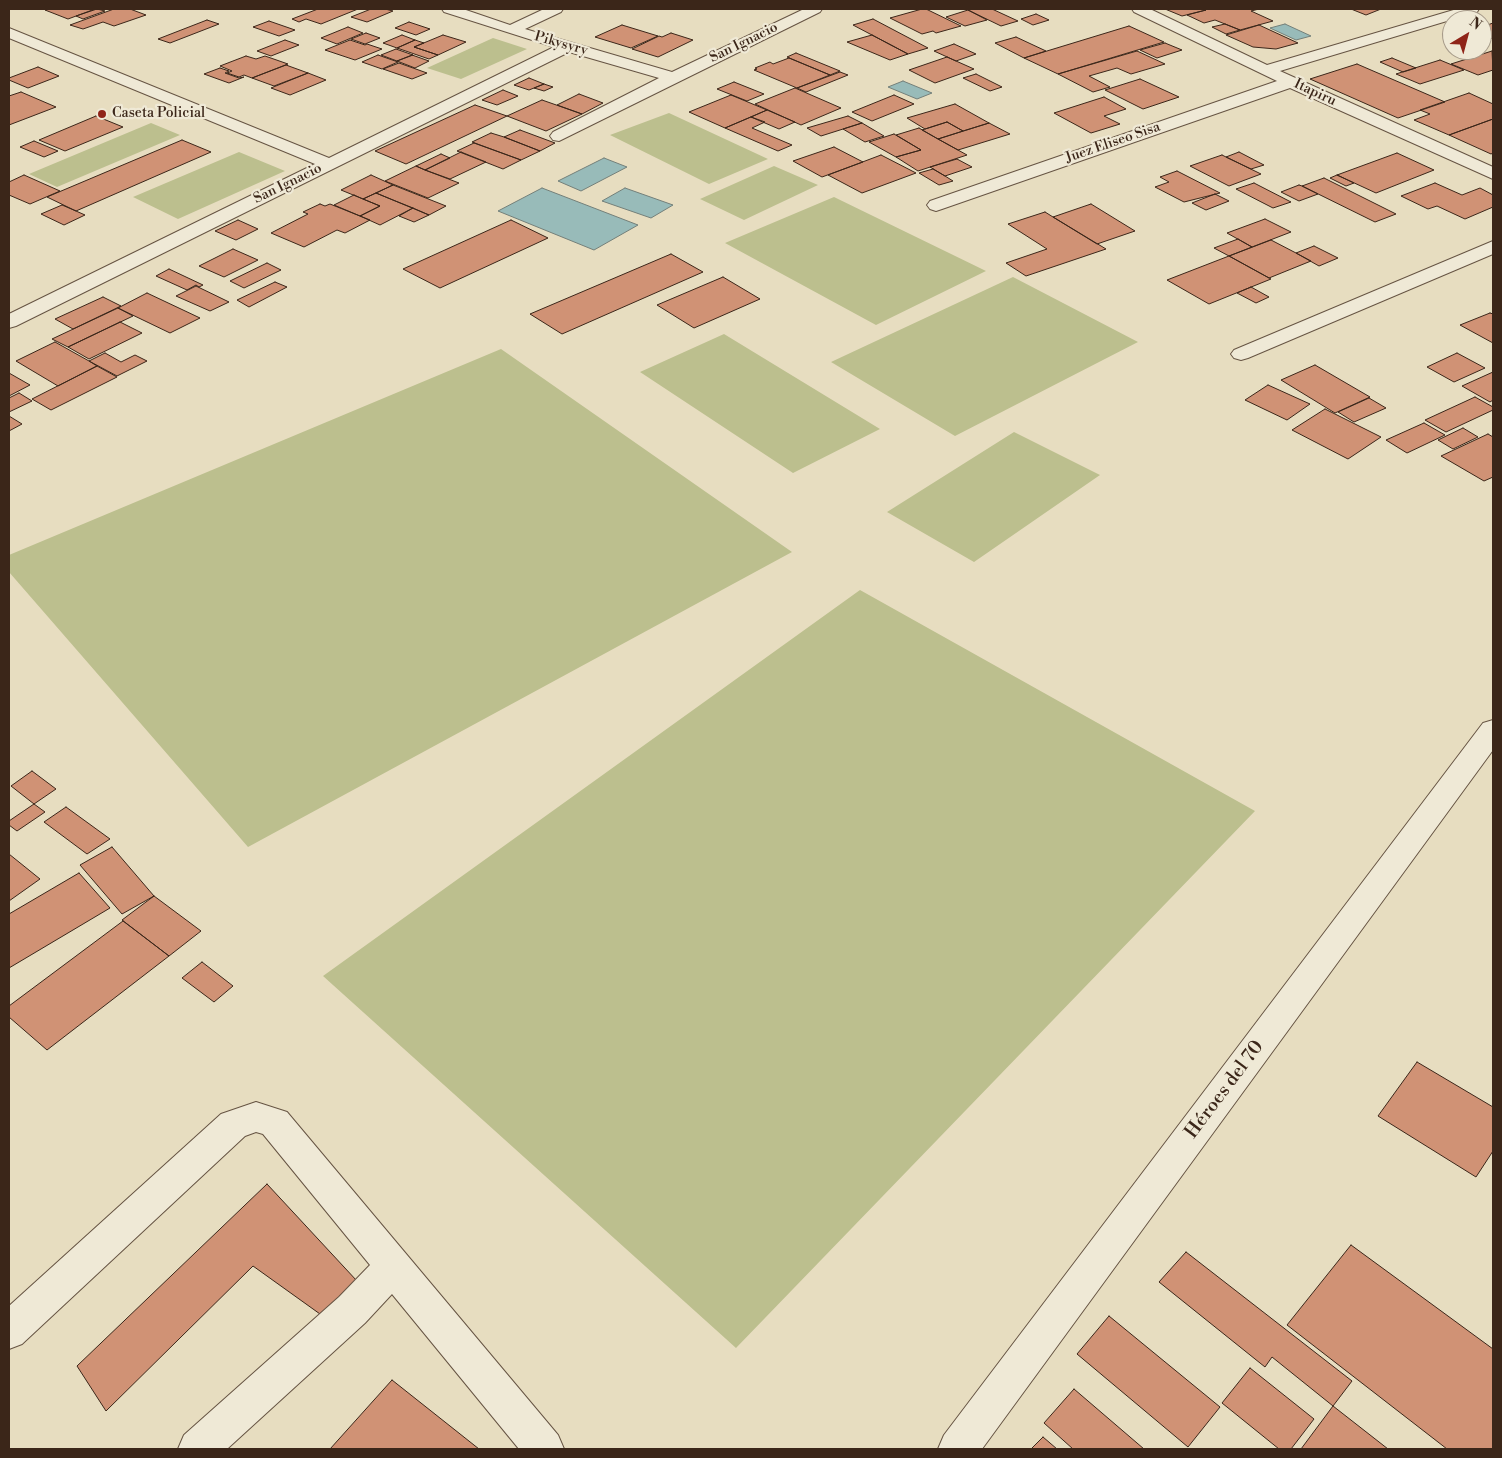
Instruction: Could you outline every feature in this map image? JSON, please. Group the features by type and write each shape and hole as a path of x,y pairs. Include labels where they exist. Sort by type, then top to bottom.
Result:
{"street":[{"name":"Pikysyry","path":"449,9 511,30 673,77"},
{"path":"511,30 556,9"},
{"name":"San Ignacio","path":"559,136 673,77 815,9"},
{"name":"Itapiru","path":"1138,9 1290,82 1493,174"},
{"path":"1266,70 1472,9"},
{"path":"9,33 329,164"},
{"name":"San Ignacio","path":"9,322 567,47"},
{"name":"Juez Eliseo Sisa","path":"936,205 1290,82"},
{"path":"1241,354 1493,247"},
{"name":"Héroes del 70","path":"958,1449 1493,730"},
{"path":"9,1331 233,1125 256,1117 275,1123 544,1449"},
{"path":"198,1449 352,1310 393,1267"}],"green space":[{"path":"493,38 527,49 461,79 427,68"},
{"path":"669,113 768,159 709,184 610,135"},
{"path":"151,123 180,135 57,187 29,174"},
{"path":"239,152 285,171 178,219 133,197"},
{"path":"774,166 818,185 744,220 700,199"},
{"path":"834,197 986,271 876,325 725,243"},
{"path":"1013,277 1138,342 955,436 831,362"},
{"path":"724,334 880,429 793,473 640,372"},
{"path":"501,349 792,552 248,847 9,572 9,555"},
{"path":"1014,432 1100,475 974,562 887,512"},
{"path":"860,590 1255,811 736,1348 323,976"}],"water":[{"path":"1285,24 1311,36 1296,40 1270,28"},
{"path":"903,81 932,93 917,99 888,87"},
{"path":"604,158 627,167 581,191 558,181"},
{"path":"542,188 638,225 594,250 498,211"},
{"path":"625,188 673,205 651,218 602,201"}],"building":[{"path":"95,9 68,19 45,10"},
{"path":"97,9 105,11 83,19 76,16"},
{"path":"114,9 130,9 146,15 114,26 103,22 83,29 70,25"},
{"path":"318,9 358,9 321,24 306,19 299,22 292,19"},
{"path":"371,9 393,11 367,22 351,17"},
{"path":"926,9 961,26 936,33 933,31 922,34 890,18"},
{"path":"992,9 1018,21 1001,26 968,10"},
{"path":"1165,9 1203,9 1206,10 1182,16"},
{"path":"1203,9 1259,9 1251,11 1273,21 1240,30 1215,20 1204,23 1187,15 1206,10"},
{"path":"1351,9 1381,9 1366,15"},
{"path":"968,10 987,20 965,26 946,17"},
{"path":"1036,14 1049,20 1033,25 1021,19"},
{"path":"873,19 928,48 908,54 853,25"},
{"path":"207,20 219,24 170,43 158,39"},
{"path":"269,21 295,30 279,36 253,27"},
{"path":"409,22 430,29 416,35 395,28"},
{"path":"1225,24 1240,30 1226,34 1212,27"},
{"path":"622,25 658,36 631,48 595,37"},
{"path":"1259,25 1298,43 1276,49 1253,47 1226,35"},
{"path":"1129,26 1164,42 1058,74 1024,58"},
{"path":"348,27 363,33 337,44 321,38"},
{"path":"366,33 380,38 365,44 351,39"},
{"path":"671,33 693,40 658,57 632,49 659,36 662,37"},
{"path":"402,35 415,40 397,48 383,43"},
{"path":"443,35 466,42 438,55 414,47"},
{"path":"872,35 908,54 890,60 847,42"},
{"path":"1016,37 1046,51 1024,58 995,43"},
{"path":"285,40 299,45 271,56 257,51"},
{"path":"350,40 382,49 355,60 325,50"},
{"path":"415,40 424,43 414,47 438,55 429,59 397,48"},
{"path":"1165,43 1182,50 1157,58 1140,50"},
{"path":"954,44 976,54 956,61 934,51"},
{"path":"396,49 413,55 397,61 381,55"},
{"path":"1137,51 1165,64 1131,74 1117,68 1089,76 1110,87 1093,92 1058,74"},
{"path":"1492,51 1493,70 1478,75 1451,64 1464,60 1492,60"},
{"path":"796,53 840,71 830,75 787,57"},
{"path":"378,55 398,62 382,69 362,62"},
{"path":"412,55 429,61 415,68 397,61"},
{"path":"246,56 256,59 265,56 288,64 252,78 244,75 239,77 227,73 232,71 220,66"},
{"path":"947,57 974,69 935,83 909,70"},
{"path":"789,58 830,75 797,88 754,70 770,62 773,64"},
{"path":"1392,58 1416,68 1403,72 1380,62"},
{"path":"1440,60 1464,70 1420,84 1396,74"},
{"path":"399,63 427,73 412,79 383,69"},
{"path":"1357,64 1445,102 1398,118 1310,79"},
{"path":"286,65 308,73 274,86 252,78"},
{"path":"38,67 59,76 28,88 9,80 9,78"},
{"path":"220,68 229,71 225,73 239,78 244,77 229,83 204,74"},
{"path":"840,72 848,75 806,92 797,88"},
{"path":"308,73 326,80 290,95 271,88"},
{"path":"976,74 1002,87 990,91 963,78"},
{"path":"529,78 544,84 529,90 514,85"},
{"path":"1140,79 1179,97 1143,109 1105,90"},
{"path":"734,82 764,94 747,101 717,89"},
{"path":"544,84 553,87 544,91 534,88"},
{"path":"795,88 841,108 801,125 755,104"},
{"path":"503,90 518,96 497,105 482,100"},
{"path":"21,92 56,107 9,125 9,96"},
{"path":"1469,93 1493,104 1493,119 1449,135 1414,120 1430,114 1420,110"},
{"path":"579,94 603,103 582,114 557,105"},
{"path":"731,95 767,110 725,128 689,112"},
{"path":"894,95 914,104 872,121 852,112"},
{"path":"1104,97 1126,109 1104,116 1120,124 1091,133 1054,113"},
{"path":"542,100 582,114 546,131 507,116"},
{"path":"955,104 989,123 963,131 947,122 925,129 907,118"},
{"path":"475,105 507,116 406,164 375,151"},
{"path":"767,110 795,122 779,129 751,117"},
{"path":"96,116 123,127 65,151 39,140"},
{"path":"848,116 862,123 821,136 807,128"},
{"path":"751,117 765,122 752,128 792,145 778,151 725,128"},
{"path":"1493,119 1493,153 1491,154 1449,135"},
{"path":"947,122 963,131 938,139 922,130"},
{"path":"862,123 884,136 865,142 843,129"},
{"path":"989,123 1010,134 958,150 938,139"},
{"path":"919,128 967,155 918,171 896,157 921,150 896,135"},
{"path":"520,130 555,143 540,151 504,137"},
{"path":"491,133 540,151 521,160 472,142"},
{"path":"894,134 921,150 896,157 869,142"},
{"path":"182,140 211,152 76,211 47,197"},
{"path":"34,141 58,151 44,157 20,147"},
{"path":"474,143 521,160 503,169 457,151"},
{"path":"834,147 863,162 822,177 793,161"},
{"path":"461,152 486,162 450,179 425,170"},
{"path":"1239,152 1264,165 1251,169 1226,157"},
{"path":"1397,153 1434,170 1376,193 1337,175"},
{"path":"441,154 450,158 425,170 416,166"},
{"path":"881,155 916,173 862,193 828,175"},
{"path":"1222,155 1261,174 1229,186 1190,166"},
{"path":"957,159 972,167 945,176 930,167"},
{"path":"416,166 459,183 428,198 385,181"},
{"path":"933,169 953,181 939,185 919,173"},
{"path":"1177,171 1220,193 1184,202 1155,187 1169,182 1160,177"},
{"path":"24,175 60,191 30,204 9,195 9,182"},
{"path":"371,175 393,185 363,199 341,190"},
{"path":"1337,175 1354,183 1346,186 1330,178"},
{"path":"1324,178 1396,214 1375,222 1302,186"},
{"path":"1254,183 1291,202 1273,208 1236,189"},
{"path":"1435,183 1462,195 1480,188 1493,195 1493,207 1465,219 1437,206 1428,209 1401,196"},
{"path":"393,185 446,206 429,215 376,193"},
{"path":"1299,185 1318,194 1299,201 1281,192"},
{"path":"376,193 413,208 380,225 360,216 380,206 363,199"},
{"path":"1215,194 1229,201 1206,210 1192,203"},
{"path":"354,195 380,206 360,216 334,205"},
{"path":"320,204 325,206 330,204 370,220 345,233 337,230 304,247 271,233 308,214 303,212"},
{"path":"1091,204 1135,231 1097,244 1053,217"},
{"path":"62,205 85,215 64,225 41,214"},
{"path":"413,208 429,215 414,222 399,216"},
{"path":"1045,212 1106,249 1026,276 1006,263 1047,249 1008,224"},
{"path":"1265,219 1291,232 1252,247 1227,233"},
{"path":"238,220 258,229 236,240 215,231"},
{"path":"511,220 548,238 440,288 403,269"},
{"path":"1238,239 1252,247 1229,256 1214,248"},
{"path":"1271,240 1311,261 1269,278 1229,256"},
{"path":"1314,246 1338,258 1319,266 1296,253"},
{"path":"233,249 258,260 224,277 199,266"},
{"path":"671,254 703,272 562,334 530,314"},
{"path":"1229,256 1271,279 1209,304 1167,280"},
{"path":"267,263 281,270 244,288 230,281"},
{"path":"169,269 203,285 199,287 196,285 187,290 156,276"},
{"path":"723,277 760,299 694,328 657,305"},
{"path":"275,282 287,287 249,307 237,300"},
{"path":"196,286 229,302 210,311 176,296"},
{"path":"1251,287 1269,297 1256,303 1237,293"},
{"path":"147,293 200,318 170,333 118,308"},
{"path":"103,297 121,306 73,329 55,319"},
{"path":"118,308 133,316 68,347 52,339"},
{"path":"1490,313 1493,314 1493,343 1460,325"},
{"path":"120,322 142,333 89,359 68,347"},
{"path":"55,342 97,366 58,386 16,361"},
{"path":"105,353 121,362 135,355 147,361 117,376 89,361"},
{"path":"1457,353 1485,368 1454,382 1427,367"},
{"path":"1315,365 1370,397 1335,413 1281,380"},
{"path":"97,366 117,377 51,410 32,399"},
{"path":"1493,372 1493,400 1490,402 1462,386"},
{"path":"9,373 30,385 9,396"},
{"path":"1268,385 1310,404 1287,420 1245,400"},
{"path":"19,393 32,401 9,412 9,398"},
{"path":"1475,397 1493,407 1493,410 1446,432 1425,420"},
{"path":"1369,398 1386,408 1354,422 1338,412"},
{"path":"1325,409 1381,437 1348,459 1292,430"},
{"path":"9,416 22,424 9,431"},
{"path":"1424,423 1445,435 1407,453 1386,440"},
{"path":"1463,428 1478,437 1453,449 1438,440"},
{"path":"1488,434 1493,437 1493,477 1484,481 1441,456"},
{"path":"32,771 56,789 34,804 11,786"},
{"path":"34,804 45,812 17,831 9,825 9,821"},
{"path":"66,807 110,839 87,854 44,822"},
{"path":"112,847 154,896 122,914 80,865"},
{"path":"9,854 40,879 9,901"},
{"path":"79,873 110,908 9,968 9,914"},
{"path":"154,896 201,931 169,956 122,920"},
{"path":"123,921 169,956 47,1050 9,1017 9,1006"},
{"path":"202,962 233,986 214,1002 182,978"},
{"path":"1417,1062 1493,1107 1493,1151 1476,1177 1378,1116"},
{"path":"267,1184 357,1281 320,1314 253,1266 106,1411 77,1366"},
{"path":"1351,1245 1493,1349 1493,1449 1447,1449 1287,1325"},
{"path":"1186,1252 1352,1381 1333,1406 1272,1357 1265,1367 1159,1282"},
{"path":"1109,1316 1220,1407 1188,1447 1077,1354"},
{"path":"1250,1368 1314,1419 1291,1449 1279,1449 1222,1403"},
{"path":"392,1380 479,1449 330,1449"},
{"path":"1074,1389 1144,1449 1073,1449 1044,1423"},
{"path":"1333,1406 1388,1449 1301,1449"},
{"path":"1043,1437 1057,1449 1031,1449"}],"place":[{"name":"Caseta Policial","path":"102,114"}]}
